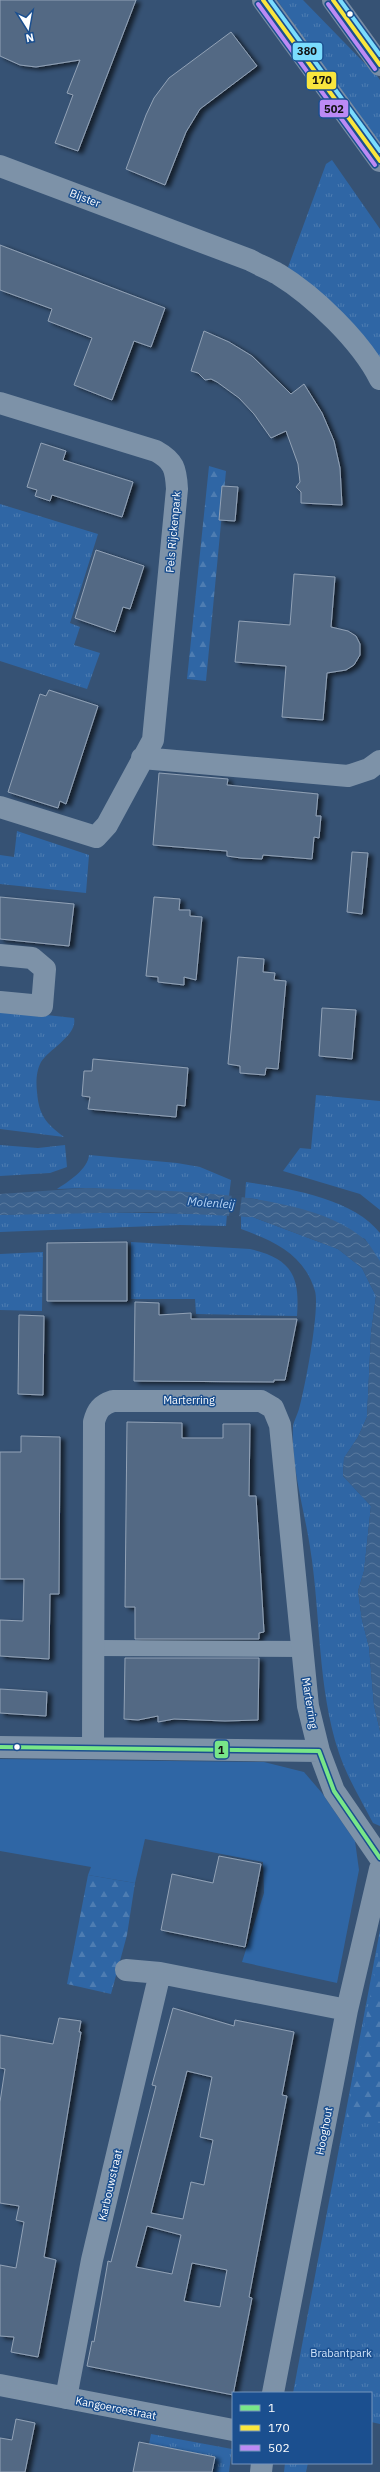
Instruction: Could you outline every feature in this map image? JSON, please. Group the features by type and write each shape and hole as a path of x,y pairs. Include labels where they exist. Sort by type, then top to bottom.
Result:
{"main road":[{"path":"263,0 380,161"},
{"path":"333,0 380,65"}],"street":[{"name":"Bijster","path":"0,166 250,260 278,274 305,293 332,318 358,346 380,380"},
{"name":"Pels Rijckenpark","path":"0,403 156,451 168,458 173,466 177,489 153,740 107,825 96,837 0,807"},
{"path":"142,758 348,776 359,774 378,762"},
{"path":"0,954 32,958 45,969 46,982 42,1006 0,1002"},
{"name":"Marterring","path":"93,1748 95,1648 94,1422 97,1412 102,1404 113,1401 262,1401 273,1408 280,1425 308,1706 319,1751 334,1791 380,1858"},
{"path":"95,1648 302,1649"},
{"path":"0,1747 319,1751"},
{"name":"Hooghout","path":"273,2392 348,2010 380,1869"},
{"path":"126,1970 160,1974 348,2010"},
{"name":"Karbouwstraat","path":"66,2398 92,2260 160,1974"},
{"name":"Kangoeroestraat","path":"0,2385 232,2430"}],"green space":[{"path":"277,0 303,0 378,77 380,80 380,146"},
{"path":"332,160 380,229 380,361 287,270 326,164"},
{"path":"209,466 226,471 206,681 187,679"},
{"path":"0,504 98,534 70,623 80,627 74,645 100,653 87,689 0,661"},
{"path":"17,831 89,855 86,893 0,884 0,855 14,857"},
{"path":"0,1010 74,1018 72,1030 41,1062 37,1077 38,1100 44,1118 64,1137 0,1129"},
{"path":"316,1095 380,1101 380,1210 360,1194 283,1171 300,1148 311,1149"},
{"path":"0,1145 38,1148 65,1145 67,1167 50,1173 0,1176"},
{"path":"89,1155 177,1163 200,1167 231,1180 229,1196 86,1188 57,1189 72,1179 81,1170 88,1160"},
{"path":"246,1182 318,1197 337,1203 353,1211 368,1221 380,1233 380,1264 365,1239 256,1199 245,1198"},
{"path":"64,1212 227,1214 226,1226 180,1225 0,1232 0,1215"},
{"path":"241,1216 253,1217 338,1249 362,1268 376,1296 371,1333 367,1417 358,1437 344,1458 343,1476 371,1506 364,1571 358,1591 362,1620 369,1647 374,1705 380,1731 380,1826 373,1823 350,1780 342,1762 332,1728 323,1676 314,1573 294,1458 293,1426 302,1399 314,1331 316,1300 315,1291 310,1278 295,1258 276,1244 241,1229"},
{"path":"131,1242 250,1249 264,1253 284,1264 295,1280 298,1302 297,1316 196,1314 195,1299 131,1299"},
{"path":"43,1252 42,1311 0,1310 0,1254"},
{"path":"380,1520 380,1618 378,1608"},
{"path":"0,1759 264,1762 304,1772 322,1793 355,1841 359,1870 337,1983 242,1962 264,1893 263,1862 145,1839 135,1883 88,1875 91,1867 0,1851"},
{"path":"88,1875 135,1883 127,1935 111,1994 67,1984"},
{"name":"Brabantpark","path":"380,1930 380,2424 372,2422 372,2392 293,2392"},
{"path":"380,1947 380,2123 346,2119"},
{"path":"151,2434 232,2449 229,2472 213,2472 215,2457 149,2444"},
{"path":"285,2464 308,2464 306,2472 284,2472"}],"water":[{"name":"Molenleij","path":"86,1188 191,1192 271,1202 307,1210 339,1223 364,1239 380,1261 380,1731 374,1705 369,1647 362,1620 358,1591 364,1571 371,1506 343,1476 344,1458 358,1437 367,1417 371,1333 376,1296 362,1268 338,1249 253,1217 149,1212 0,1215 0,1194"}],"pier":[{"path":"232,1194 242,1195 239,1217 229,1216"}],"building":[{"path":"0,0 136,0 78,151 55,143 73,95 67,93 80,60 36,67 20,65 0,56"},
{"path":"231,32 257,66 200,109 186,132 165,185 126,169 146,115 154,98 169,78"},
{"path":"0,245 165,308 151,347 134,341 112,400 74,385 92,338 48,321 52,309 0,290"},
{"path":"204,331 229,342 252,356 291,394 304,384 322,413 334,441 340,468 342,505 301,503 301,492 296,487 300,482 298,464 286,431 271,438 254,414 239,398 217,382 211,379 205,380 198,373 191,371"},
{"path":"41,443 66,451 63,460 133,482 122,517 52,495 50,501 35,496 37,490 27,487"},
{"path":"222,486 238,487 235,521 219,520"},
{"path":"96,550 144,566 130,609 123,607 115,632 75,618"},
{"path":"294,574 335,577 331,627 348,631 356,636 360,644 360,655 354,665 346,670 327,673 323,720 282,717 286,666 235,662 239,621 290,625"},
{"path":"49,690 98,706 66,804 60,801 58,808 8,792 40,694 46,696"},
{"path":"159,773 228,779 227,785 318,794 316,816 321,816 319,838 314,837 312,859 263,855 262,859 241,858 227,856 227,851 153,845"},
{"path":"352,852 368,853 362,914 347,912"},
{"path":"0,897 74,904 69,946 0,939"},
{"path":"154,897 180,899 179,910 190,910 190,916 202,917 196,980 184,977 184,985 158,982 158,977 146,976"},
{"path":"238,957 264,959 263,972 275,973 274,980 286,981 278,1069 266,1068 265,1075 240,1073 240,1066 228,1064"},
{"path":"322,1008 356,1010 352,1059 319,1056"},
{"path":"93,1059 188,1068 185,1106 177,1105 176,1117 88,1109 90,1097 82,1096 84,1071 92,1071"},
{"path":"127,1242 127,1301 47,1301 47,1243"},
{"path":"135,1302 159,1303 159,1315 191,1313 191,1319 297,1319 285,1380 274,1380 274,1382 134,1381"},
{"path":"19,1315 44,1316 43,1395 18,1394"},
{"path":"127,1422 182,1423 182,1438 223,1438 223,1424 250,1424 249,1496 256,1496 264,1632 259,1633 259,1639 135,1639 135,1607 125,1607"},
{"path":"21,1436 60,1437 59,1594 50,1594 49,1659 0,1656 0,1620 23,1621 24,1579 0,1579 0,1452 21,1452"},
{"path":"125,1658 259,1658 258,1720 225,1721 174,1719 158,1722 158,1716 138,1720 124,1719"},
{"path":"0,1689 47,1692 46,1716 0,1713"},
{"path":"219,1856 261,1864 245,1947 161,1930 172,1874 213,1883"},
{"path":"173,2008 234,2026 235,2020 294,2032 282,2095 287,2096 249,2297 252,2298 232,2395 87,2366 92,2341 94,2342 108,2261 111,2262 156,2086 152,2085","holes":["187,2071 212,2077 200,2137 213,2140 204,2185 191,2182 183,2219 151,2213","147,2226 181,2235 172,2274 136,2267","192,2263 227,2270 220,2307 184,2301"]},
{"path":"59,2018 81,2021 79,2032 81,2032 44,2257 56,2260 38,2357 11,2352 14,2337 0,2336 0,2265 16,2268 24,2222 16,2220 19,2206 0,2203 0,2102 5,2069 0,2068 0,2035 53,2044"},
{"path":"16,2419 35,2423 25,2472 0,2472 0,2438 12,2440"},
{"path":"139,2442 215,2457 212,2472 133,2472"}],"transit line":[{"name":"170","path":"263,0 380,161"},
{"name":"380","path":"270,0 380,151"},
{"name":"170","path":"333,0 380,65"},
{"name":"380","path":"340,0 380,55"},
{"name":"502","path":"258,4 375,165"},
{"name":"502","path":"328,4 375,69"},
{"name":"1","path":"0,1747 319,1751 334,1791 380,1858"}]}
